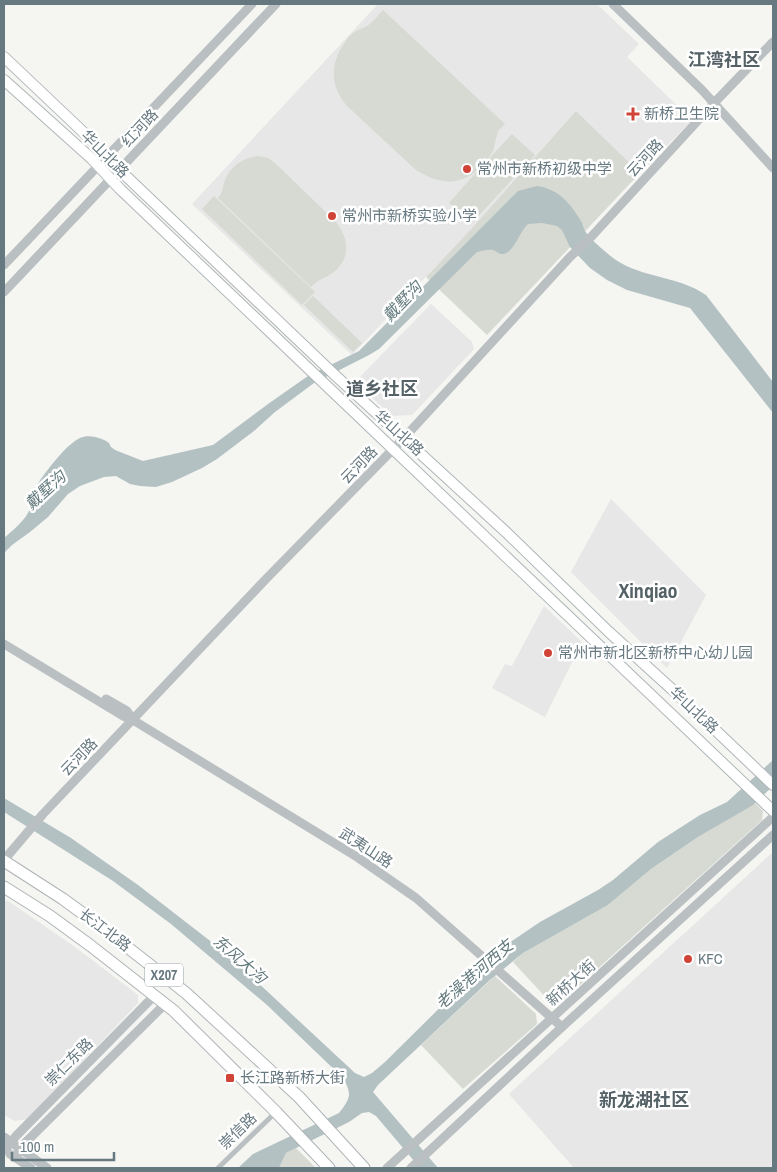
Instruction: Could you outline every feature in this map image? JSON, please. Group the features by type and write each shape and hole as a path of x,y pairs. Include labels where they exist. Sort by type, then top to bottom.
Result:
{"main road":[{"name":"华山北路","path":"4,56 100,148 106,157 319,360 507,533 608,632 687,703 773,785"},
{"name":"华山北路","path":"4,80 98,166 773,811"},
{"name":"长江北路","path":"4,861 63,899 169,978 299,1096 364,1168"},
{"name":"长江北路","path":"4,887 50,916 165,1004 278,1114 329,1168"}],"street":[{"name":"红河路","path":"4,265 252,4"},
{"name":"红河路","path":"4,292 276,4"},
{"path":"612,4 714,103 773,168"},
{"name":"云河路","path":"4,861 43,814 266,579 404,438 485,348 773,42"},
{"name":"武夷山路","path":"4,637 127,711 133,720"},
{"name":"武夷山路","path":"4,644 123,716 133,720 357,857 416,898 562,1027"},
{"name":"新桥大街","path":"387,1168 773,817"},
{"name":"新桥大街","path":"411,1168 562,1027 773,835"},
{"name":"崇仁东路","path":"4,1150 8,1139 154,996"},
{"name":"崇仁东路","path":"15,1157 26,1142 165,1004"},
{"name":"崇信路","path":"218,1168 278,1114"},
{"path":"8,1139 47,1168"},
{"path":"4,1150 31,1168"}],"shaded area":[{"path":"378,4 597,4 639,44 627,57 692,120 640,173 576,111 472,228 352,355 192,204"},
{"path":"383,10 505,124 498,131 493,151 486,162 512,134 535,155 471,224 449,203 479,169 464,179 448,182 424,175 416,170 346,105 338,93 334,80 334,66 339,52 351,35 370,24"},
{"path":"576,111 640,173 487,335 426,277"},
{"path":"258,156 268,158 276,164 336,222 344,235 346,254 343,260 334,272 311,287 218,198 229,172 242,161"},
{"path":"214,196 315,292 302,305 202,209"},
{"path":"313,296 362,343 353,352 304,305"},
{"path":"431,304 472,342 474,349 412,415 392,416 355,382"},
{"path":"611,499 706,595 667,668 571,572"},
{"name":"常州市新北区新桥中心幼儿园","path":"544,606 582,642 545,717 492,688 505,664 512,666"},
{"path":"755,803 763,811 762,820 563,1000 550,1002 513,962 523,953 608,905 651,869 698,837"},
{"path":"773,852 773,1168 574,1168 509,1094"},
{"path":"4,901 8,901 75,947 138,995 138,1003 28,1119 15,1121 4,1115"},
{"path":"495,976 536,1014 537,1024 463,1089 421,1045"},
{"path":"296,1148 316,1168 279,1168 286,1153"}],"water":[{"name":"戴墅沟","path":"537,186 552,190 563,198 577,214 590,237 618,261 630,268 682,283 706,295 773,382 773,413 690,308 627,290 607,280 590,268 570,247 562,230 557,226 542,223 528,224 508,252 501,254 494,250 485,250 477,252 379,349 314,383 217,459 172,482 156,487 130,484 116,476 104,477 80,486 68,494 48,517 4,553 4,538 28,513 37,484 54,461 74,441 84,437 99,438 109,443 115,450 143,461 213,445 308,376 359,351 518,191"},
{"name":"老澡港河西支","path":"773,760 773,786 753,805 698,837 651,869 608,905 523,953 490,980 378,1085 373,1092 438,1168 420,1168 376,1116 369,1112 362,1113 349,1122 286,1153 279,1168 238,1168 253,1154 339,1113 349,1096 348,1088 343,1078 267,1005 171,924 113,881 4,812 4,798 71,838 138,885 227,954 355,1073 364,1077 385,1062 481,967 509,943 540,922 613,880 658,842 700,815 727,802"}],"place":[{"name":"新桥卫生院","path":"633,114"},
{"name":"常州市新桥初级中学","path":"467,169"},
{"name":"常州市新桥实验小学","path":"332,216"},
{"name":"常州市新北区新桥中心幼儿园","path":"548,653"},
{"name":"KFC","path":"688,959"},
{"name":"长江路新桥大街","path":"230,1078"}],"district":[{"name":"江湾社区","path":"724,60"},
{"name":"道乡社区","path":"382,389"},
{"name":"Xinqiao","path":"648,591"},
{"name":"新龙湖社区","path":"644,1100"}],"water label":[{"name":"东风大沟","path":"240,959"}]}
